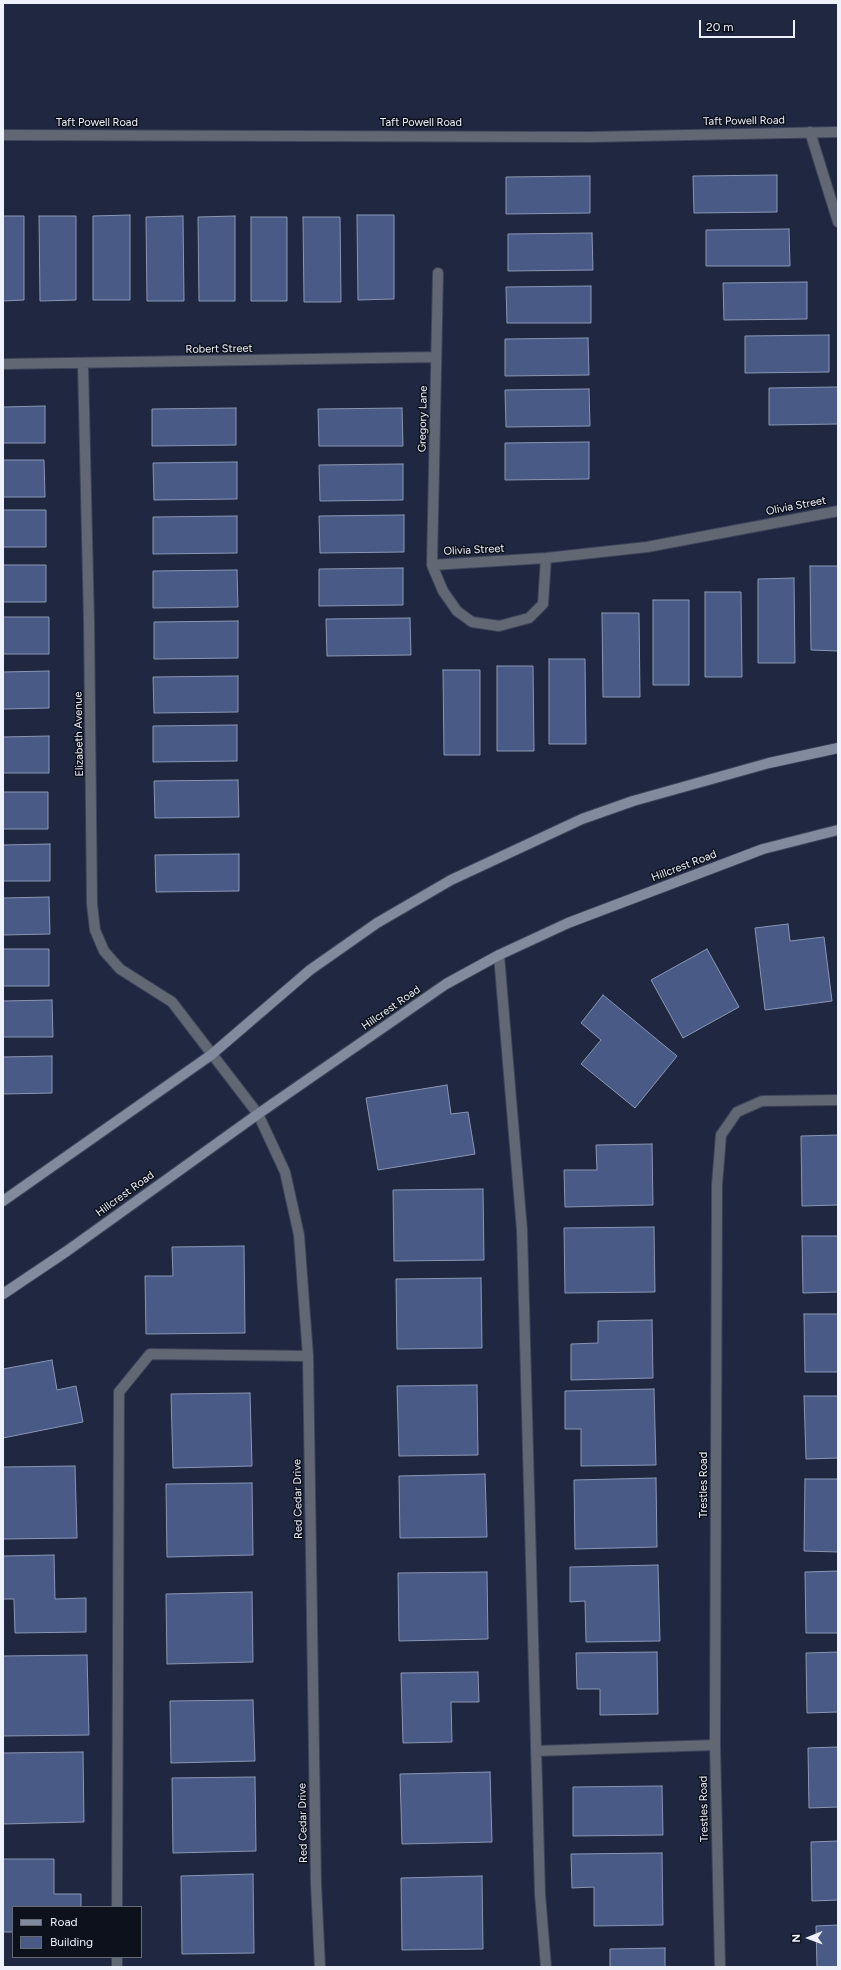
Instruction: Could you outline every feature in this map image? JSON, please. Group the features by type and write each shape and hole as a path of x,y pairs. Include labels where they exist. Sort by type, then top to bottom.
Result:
{"main road":[{"path":"3,1201 211,1055 310,970 377,923 450,880 582,819 633,801 769,763 838,748"},
{"name":"Hillcrest Road","path":"3,1294 67,1251 258,1114 446,984 499,955 568,923 763,849 838,830"}],"street":[{"path":"810,132 838,222"},
{"name":"Taft Powell Road","path":"3,135 589,136 838,132"},
{"name":"Gregory Lane","path":"432,564 438,273"},
{"name":"Robert Street","path":"3,364 83,364 436,357"},
{"name":"Elizabeth Avenue","path":"83,364 89,622 92,904 95,930 104,951 120,969 172,1002 211,1055"},
{"name":"Olivia Street","path":"546,558 543,604 529,618 500,626 472,622 456,611 443,591 432,564 546,558 646,547 838,511"},
{"path":"499,955 522,1230 540,1894 546,1967"},
{"name":"Red Cedar Drive","path":"211,1055 258,1114 285,1172 299,1235 308,1356 316,1876 320,1967"},
{"name":"Trestles Road","path":"720,1967 715,1745 717,1185 721,1135 737,1112 762,1101 838,1100"},
{"path":"117,1906 119,1392 150,1354 308,1356"},
{"path":"536,1751 715,1745"}],"building":[{"path":"777,175 777,212 694,213 693,176"},
{"path":"590,176 590,213 506,214 506,177"},
{"path":"130,215 130,300 93,300 93,216"},
{"path":"357,215 394,215 394,299 358,300"},
{"path":"3,216 24,216 24,300 3,301"},
{"path":"39,216 76,216 76,300 40,301"},
{"path":"183,216 184,301 147,301 146,217"},
{"path":"235,216 235,301 199,301 198,217"},
{"path":"251,217 287,217 287,301 251,301"},
{"path":"303,217 340,217 341,302 304,302"},
{"path":"789,229 790,266 706,266 706,230"},
{"path":"592,233 593,270 508,271 508,234"},
{"path":"807,282 807,319 724,320 723,283"},
{"path":"591,286 591,323 507,323 506,287"},
{"path":"829,335 829,372 745,373 745,336"},
{"path":"588,338 589,375 505,376 505,339"},
{"path":"838,387 838,424 769,425 769,388"},
{"path":"589,389 590,426 506,427 505,390"},
{"path":"45,406 45,443 3,443 3,407"},
{"path":"236,408 236,445 152,446 152,409"},
{"path":"402,408 403,446 319,446 318,409"},
{"path":"589,442 589,479 505,480 505,443"},
{"path":"3,460 44,460 45,497 3,497"},
{"path":"237,462 237,499 154,500 153,463"},
{"path":"403,464 403,500 320,501 319,465"},
{"path":"3,510 46,510 46,547 3,547"},
{"path":"404,515 404,552 320,553 319,516"},
{"path":"237,516 237,553 153,554 153,517"},
{"path":"3,565 46,565 46,602 3,602"},
{"path":"810,566 838,566 838,651 811,650"},
{"path":"403,568 403,605 319,606 319,569"},
{"path":"237,570 238,607 153,608 153,571"},
{"path":"794,578 795,663 758,663 758,579"},
{"path":"705,592 741,592 742,677 705,677"},
{"path":"653,600 689,600 689,685 653,685"},
{"path":"602,613 639,613 640,697 603,697"},
{"path":"3,617 49,617 49,654 3,654"},
{"path":"410,618 411,655 327,656 326,619"},
{"path":"238,621 238,658 154,659 154,622"},
{"path":"549,659 585,659 586,744 549,744"},
{"path":"497,666 533,666 534,751 497,751"},
{"path":"443,670 480,670 480,755 444,755"},
{"path":"49,671 49,708 3,709 3,672"},
{"path":"238,676 238,712 154,713 153,677"},
{"path":"237,725 237,761 153,762 153,726"},
{"path":"49,736 49,773 3,773 3,737"},
{"path":"238,780 239,817 155,818 154,781"},
{"path":"3,792 48,792 48,829 3,829"},
{"path":"50,844 50,881 3,881 3,845"},
{"path":"239,854 239,891 156,892 155,855"},
{"path":"49,897 50,934 3,935 3,898"},
{"path":"788,924 790,941 824,937 832,1001 765,1010 755,928"},
{"path":"3,949 49,949 49,986 3,986"},
{"path":"707,949 739,1007 683,1038 651,980"},
{"path":"603,995 677,1056 635,1108 581,1064 601,1040 581,1023"},
{"path":"52,1000 53,1037 3,1037 3,1001"},
{"path":"52,1056 52,1093 3,1094 3,1057"},
{"path":"447,1085 451,1114 468,1112 475,1154 378,1170 366,1098"},
{"path":"838,1135 838,1205 802,1206 801,1136"},
{"path":"652,1144 653,1205 565,1207 564,1170 597,1170 596,1145"},
{"path":"483,1189 484,1260 394,1261 393,1190"},
{"path":"654,1227 655,1292 565,1293 564,1228"},
{"path":"802,1236 838,1236 838,1292 803,1293"},
{"path":"244,1246 245,1333 146,1334 145,1276 173,1276 172,1247"},
{"path":"481,1278 482,1348 397,1349 396,1279"},
{"path":"804,1314 838,1314 838,1372 805,1372"},
{"path":"652,1320 653,1378 571,1380 571,1344 598,1343 598,1321"},
{"path":"52,1360 57,1390 76,1386 83,1422 3,1438 3,1369"},
{"path":"477,1385 478,1455 399,1456 397,1386"},
{"path":"654,1389 656,1465 581,1466 581,1429 565,1429 565,1391"},
{"path":"250,1393 252,1466 173,1468 171,1394"},
{"path":"804,1396 838,1396 838,1458 806,1459"},
{"path":"75,1466 77,1538 3,1539 3,1467"},
{"path":"485,1474 487,1537 400,1538 399,1476"},
{"path":"656,1478 657,1547 575,1549 574,1480"},
{"path":"805,1479 838,1479 838,1552 804,1551"},
{"path":"252,1483 253,1555 167,1557 166,1484"},
{"path":"54,1555 55,1599 86,1598 86,1632 15,1633 14,1599 3,1599 3,1556"},
{"path":"658,1565 660,1641 586,1642 585,1601 570,1602 570,1567"},
{"path":"838,1571 838,1633 806,1633 805,1572"},
{"path":"487,1572 488,1639 399,1641 398,1573"},
{"path":"252,1592 253,1662 167,1664 166,1594"},
{"path":"657,1652 658,1714 600,1715 600,1689 577,1689 576,1653"},
{"path":"838,1652 838,1712 807,1713 806,1653"},
{"path":"87,1655 89,1735 3,1736 3,1656"},
{"path":"478,1672 479,1702 451,1702 452,1742 403,1743 401,1673"},
{"path":"253,1700 255,1761 171,1763 170,1701"},
{"path":"838,1747 838,1807 809,1808 808,1748"},
{"path":"83,1752 84,1822 3,1824 3,1753"},
{"path":"490,1772 492,1842 402,1844 400,1774"},
{"path":"255,1777 256,1851 173,1853 172,1778"},
{"path":"662,1786 663,1835 573,1836 573,1787"},
{"path":"838,1841 838,1900 812,1901 811,1842"},
{"path":"662,1853 663,1925 594,1926 594,1887 572,1888 571,1854"},
{"path":"3,1859 54,1859 54,1894 81,1894 81,1906 12,1906 12,1932 3,1932"},
{"path":"253,1874 254,1953 182,1954 181,1876"},
{"path":"482,1876 483,1949 402,1950 401,1878"},
{"path":"838,1925 838,1967 817,1967 816,1926"},
{"path":"665,1948 665,1967 610,1967 610,1949"}]}
